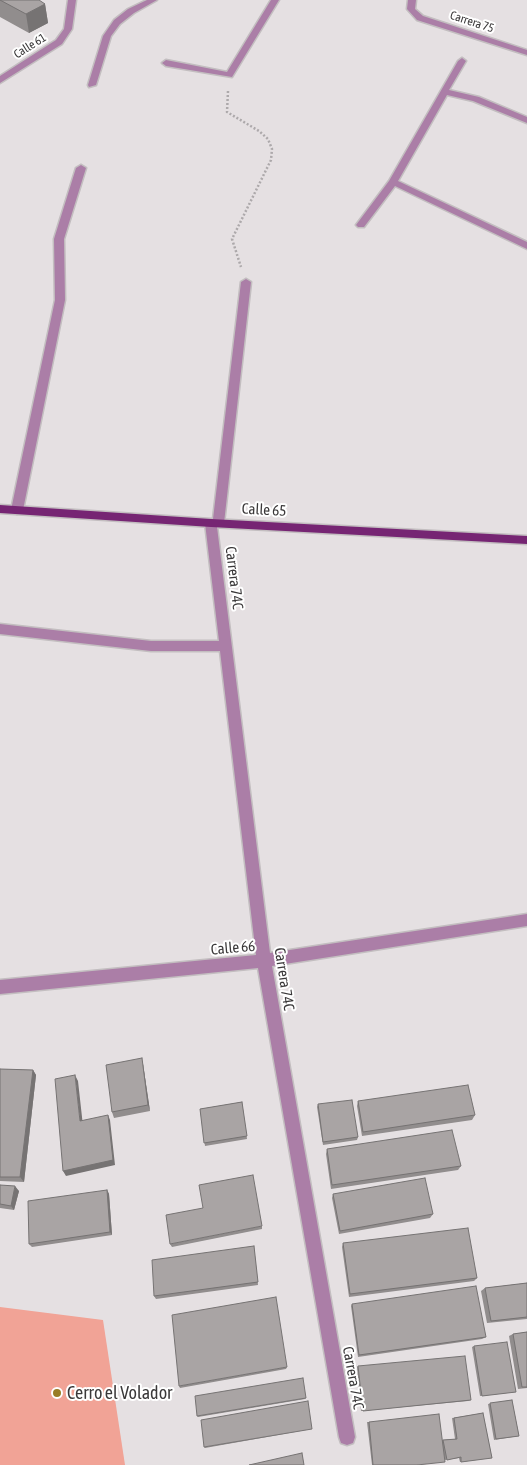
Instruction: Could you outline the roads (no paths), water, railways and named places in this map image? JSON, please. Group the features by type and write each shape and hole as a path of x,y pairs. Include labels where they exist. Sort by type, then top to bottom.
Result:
{"main road":[{"name":"Calle 65","path":"0,509 527,540"}],"street":[{"name":"Calle 61","path":"0,80 59,42 68,29 72,0"},
{"path":"92,85 107,36 117,22 131,11 153,0"},
{"path":"166,63 229,75 275,0"},
{"name":"Carrera 75","path":"412,0 411,9 420,18 527,53"},
{"path":"361,225 393,182 462,61"},
{"path":"445,92 476,99 527,120"},
{"path":"17,510 60,300 59,239 80,168"},
{"path":"393,182 527,246"},
{"name":"Carrera 74C","path":"246,282 214,523 226,646 264,961 347,1436"},
{"path":"0,629 151,646 226,646"},
{"name":"Calle 66","path":"0,987 264,961 527,920"}],"place":[{"name":"Cerro el Volador","path":"57,1393"}]}
